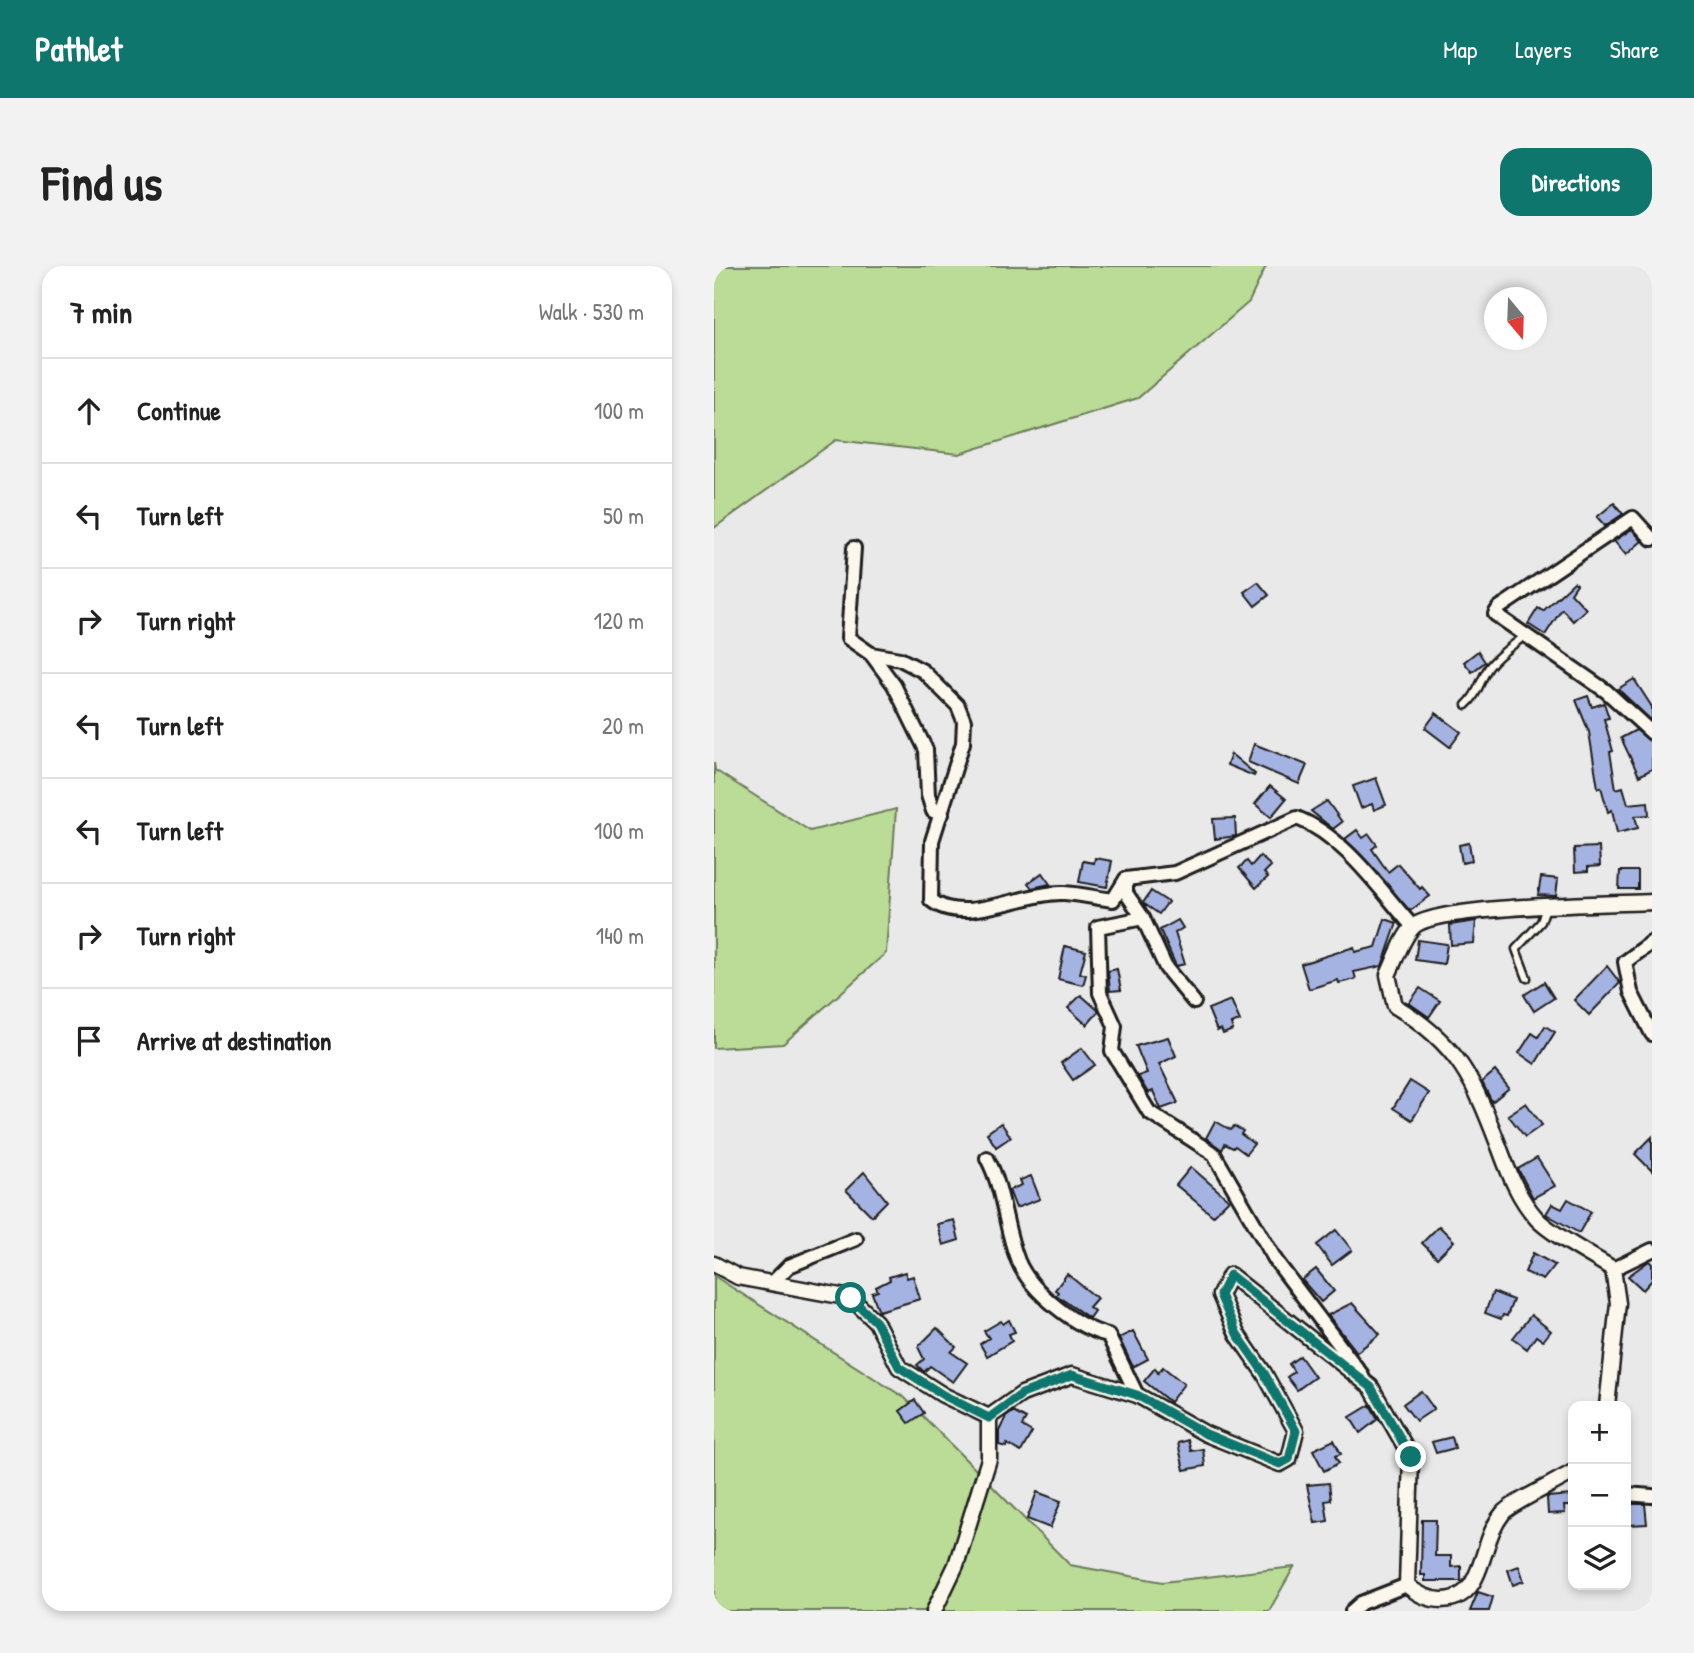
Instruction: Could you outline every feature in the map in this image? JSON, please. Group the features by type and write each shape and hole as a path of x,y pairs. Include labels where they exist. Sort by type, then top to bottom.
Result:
{"street":[{"path":"1652,539 1633,518 1496,611 1497,618 1528,634 1562,663 1606,691 1652,733"},
{"path":"854,548 848,638 871,654 894,685 926,750 928,795 933,811 942,814"},
{"path":"871,654 900,659 923,671 958,706 964,721 963,743 932,841 931,900 940,908 961,911 1062,892 1113,900 1126,879"},
{"path":"1126,879 1175,873 1297,818 1309,823 1345,851 1413,927"},
{"path":"1126,879 1125,893 1143,918 1166,968 1194,1002"},
{"path":"1608,1401 1618,1303 1613,1269 1538,1220 1513,1185 1484,1108 1459,1058 1426,1024 1395,1006 1388,975 1413,927 1430,918 1546,907 1652,902"},
{"path":"1143,918 1098,927 1100,993 1115,1026 1112,1051 1149,1112 1214,1154 1276,1261 1371,1387 1411,1457 1407,1585"},
{"path":"1652,942 1625,962 1631,992 1652,1034"},
{"path":"986,1158 999,1181 1020,1265 1058,1311 1091,1331 1108,1335 1137,1395"},
{"path":"772,1283 789,1266 856,1239"},
{"path":"1613,1269 1652,1250"},
{"path":"714,1264 738,1277 851,1298 876,1322 899,1367 943,1395 989,1418"},
{"path":"989,1418 1022,1394 1072,1375 1137,1395 1206,1434 1280,1464 1289,1459 1296,1431 1264,1373 1237,1334 1220,1295 1230,1275 1371,1387"},
{"path":"934,1611 956,1565 989,1459 989,1418"},
{"path":"1407,1585 1422,1598 1446,1600 1461,1594 1475,1580 1486,1544 1504,1511 1568,1478"},
{"path":"1631,1494 1652,1496"},
{"path":"1352,1611 1361,1603 1407,1585"}],"lane":[{"path":"1466,705 1473,700 1485,674 1498,656 1528,634"},
{"path":"1527,978 1516,949 1541,922 1546,907"}],"green space":[{"path":"714,266 1266,266 1249,302 1138,398 959,454 836,440 714,528"},
{"path":"714,762 715,770 810,831 896,809 886,953 783,1044 714,1048"},
{"path":"714,1276 905,1398 1070,1565 1163,1582 1294,1567 1269,1611 714,1611"}],"building":[{"path":"1614,503 1623,514 1605,526 1597,517"},
{"path":"1632,529 1642,541 1626,555 1614,541"},
{"path":"1258,582 1269,595 1255,606 1244,592"},
{"path":"1574,582 1577,584 1571,593 1586,609 1573,621 1562,609 1545,635 1528,624 1538,608 1543,611"},
{"path":"1478,651 1485,662 1472,672 1464,662"},
{"path":"1634,679 1652,707 1652,721 1618,689"},
{"path":"1588,696 1592,707 1604,703 1609,718 1604,719 1613,751 1610,752 1616,789 1623,787 1628,804 1648,802 1649,815 1635,816 1638,828 1617,833 1612,810 1608,812 1601,787 1598,788 1589,732 1576,700"},
{"path":"1436,713 1461,732 1450,747 1425,728"},
{"path":"1636,730 1652,742 1652,769 1639,776 1621,738"},
{"path":"1254,744 1307,765 1299,784 1248,762"},
{"path":"1231,754 1255,774 1254,776 1227,765"},
{"path":"1376,778 1386,805 1374,810 1372,804 1361,808 1353,786"},
{"path":"1270,786 1286,799 1271,817 1255,804"},
{"path":"1327,801 1342,822 1333,829 1311,811"},
{"path":"1235,818 1236,836 1215,839 1213,819"},
{"path":"1357,830 1363,838 1369,834 1377,845 1372,849 1388,872 1398,864 1420,889 1422,887 1430,896 1410,911 1345,839"},
{"path":"1469,843 1472,861 1462,863 1459,845"},
{"path":"1599,847 1600,866 1575,872 1574,848"},
{"path":"1260,856 1271,866 1264,873 1268,877 1256,888 1239,868 1247,861 1251,866"},
{"path":"1095,858 1112,861 1107,887 1079,882 1083,861 1094,863"},
{"path":"1620,871 1638,871 1638,889 1619,889"},
{"path":"1042,873 1050,884 1032,888 1028,883"},
{"path":"1541,877 1558,879 1556,896 1538,895"},
{"path":"1151,891 1168,902 1159,914 1143,903"},
{"path":"1385,919 1397,923 1382,966 1354,972 1356,979 1339,983 1338,980 1309,989 1301,964 1354,947 1355,952 1376,947"},
{"path":"1178,920 1183,928 1175,933 1185,964 1176,966 1160,930"},
{"path":"1476,921 1474,943 1451,945 1450,925"},
{"path":"1418,940 1447,944 1444,964 1415,960"},
{"path":"1065,946 1086,951 1080,973 1086,975 1083,985 1058,979"},
{"path":"1607,966 1620,983 1589,1015 1574,1000"},
{"path":"1117,969 1121,990 1110,991 1108,971"},
{"path":"1544,982 1554,998 1534,1011 1524,995"},
{"path":"1420,988 1440,1001 1429,1017 1409,1003"},
{"path":"1081,995 1099,1011 1087,1025 1068,1008"},
{"path":"1231,1000 1240,1021 1231,1024 1233,1030 1223,1034 1221,1029 1217,1031 1208,1009"},
{"path":"1545,1026 1555,1032 1535,1064 1519,1053 1532,1033 1538,1037"},
{"path":"1168,1037 1176,1056 1159,1064 1178,1103 1161,1109 1153,1091 1148,1093 1138,1076 1147,1073 1136,1046"},
{"path":"1082,1048 1095,1065 1073,1080 1061,1063"},
{"path":"1495,1071 1509,1088 1492,1102 1482,1082"},
{"path":"1410,1081 1429,1093 1412,1120 1393,1108"},
{"path":"1526,1103 1542,1125 1525,1137 1508,1115"},
{"path":"1215,1121 1231,1130 1234,1126 1243,1131 1241,1134 1254,1144 1246,1154 1235,1146 1233,1148 1225,1144 1222,1150 1206,1138"},
{"path":"1001,1123 1011,1137 996,1147 987,1133"},
{"path":"1652,1137 1652,1171 1635,1154"},
{"path":"1537,1158 1555,1186 1533,1198 1518,1169"},
{"path":"1191,1167 1229,1200 1213,1216 1176,1185"},
{"path":"864,1172 887,1201 872,1216 846,1190"},
{"path":"1031,1176 1040,1199 1016,1208 1009,1190 1022,1185 1020,1180"},
{"path":"1568,1199 1591,1212 1579,1233 1546,1214 1552,1204 1562,1209"},
{"path":"954,1220 959,1240 943,1245 937,1224"},
{"path":"1439,1226 1454,1241 1437,1258 1422,1243"},
{"path":"1336,1230 1352,1250 1332,1265 1317,1245"},
{"path":"1533,1253 1555,1265 1543,1280 1525,1272"},
{"path":"1649,1261 1652,1264 1652,1280 1643,1290 1628,1276"},
{"path":"1316,1269 1334,1291 1321,1302 1302,1280"},
{"path":"905,1272 907,1278 913,1276 920,1299 879,1311 872,1293 878,1291 876,1287 890,1280 889,1277"},
{"path":"1067,1274 1097,1298 1089,1307 1094,1311 1089,1318 1056,1295 1058,1292 1055,1290"},
{"path":"1493,1292 1513,1300 1507,1316 1503,1315 1501,1319 1485,1313"},
{"path":"1352,1303 1380,1334 1357,1352 1328,1315"},
{"path":"1531,1315 1551,1331 1543,1341 1536,1336 1527,1349 1513,1338"},
{"path":"1009,1320 1015,1332 1009,1334 1012,1341 987,1356 980,1344 989,1338 984,1331 1001,1321 1003,1324"},
{"path":"937,1328 956,1347 951,1352 967,1363 953,1382 930,1366 924,1372 917,1365 924,1359 918,1347"},
{"path":"1133,1331 1148,1359 1133,1367 1119,1338"},
{"path":"1300,1356 1315,1377 1297,1390 1287,1377 1294,1372 1289,1364"},
{"path":"1163,1367 1184,1384 1170,1402 1144,1381 1155,1368 1158,1373"},
{"path":"1421,1391 1434,1409 1416,1421 1403,1404"},
{"path":"915,1400 924,1413 909,1423 900,1411"},
{"path":"1370,1405 1378,1419 1360,1433 1350,1417"},
{"path":"1013,1412 1026,1419 1022,1426 1032,1432 1021,1452 1007,1444 1006,1447 999,1445 999,1431 1006,1417"},
{"path":"1452,1437 1455,1448 1436,1453 1432,1442"},
{"path":"1188,1440 1191,1451 1203,1449 1205,1466 1184,1470 1178,1443"},
{"path":"1334,1440 1341,1454 1335,1456 1339,1463 1324,1471 1313,1450"},
{"path":"1329,1483 1331,1500 1325,1501 1328,1521 1315,1523 1307,1485"},
{"path":"1037,1492 1061,1501 1050,1528 1027,1519"},
{"path":"1568,1495 1568,1506 1564,1506 1565,1513 1548,1514 1547,1497"},
{"path":"1631,1504 1645,1504 1647,1524 1631,1525"},
{"path":"1422,1520 1436,1520 1435,1556 1451,1556 1451,1567 1461,1566 1461,1581 1425,1581 1425,1575 1421,1575"},
{"path":"1519,1566 1524,1581 1513,1585 1508,1570"},
{"path":"1478,1592 1493,1597 1489,1611 1470,1611"}],"route":[{"path":"851,1298 876,1322 899,1367 943,1395 989,1418 1022,1394 1072,1375 1137,1395 1206,1434 1280,1464 1289,1459 1296,1431 1264,1373 1237,1334 1220,1295 1230,1275 1371,1387 1411,1457"}]}
